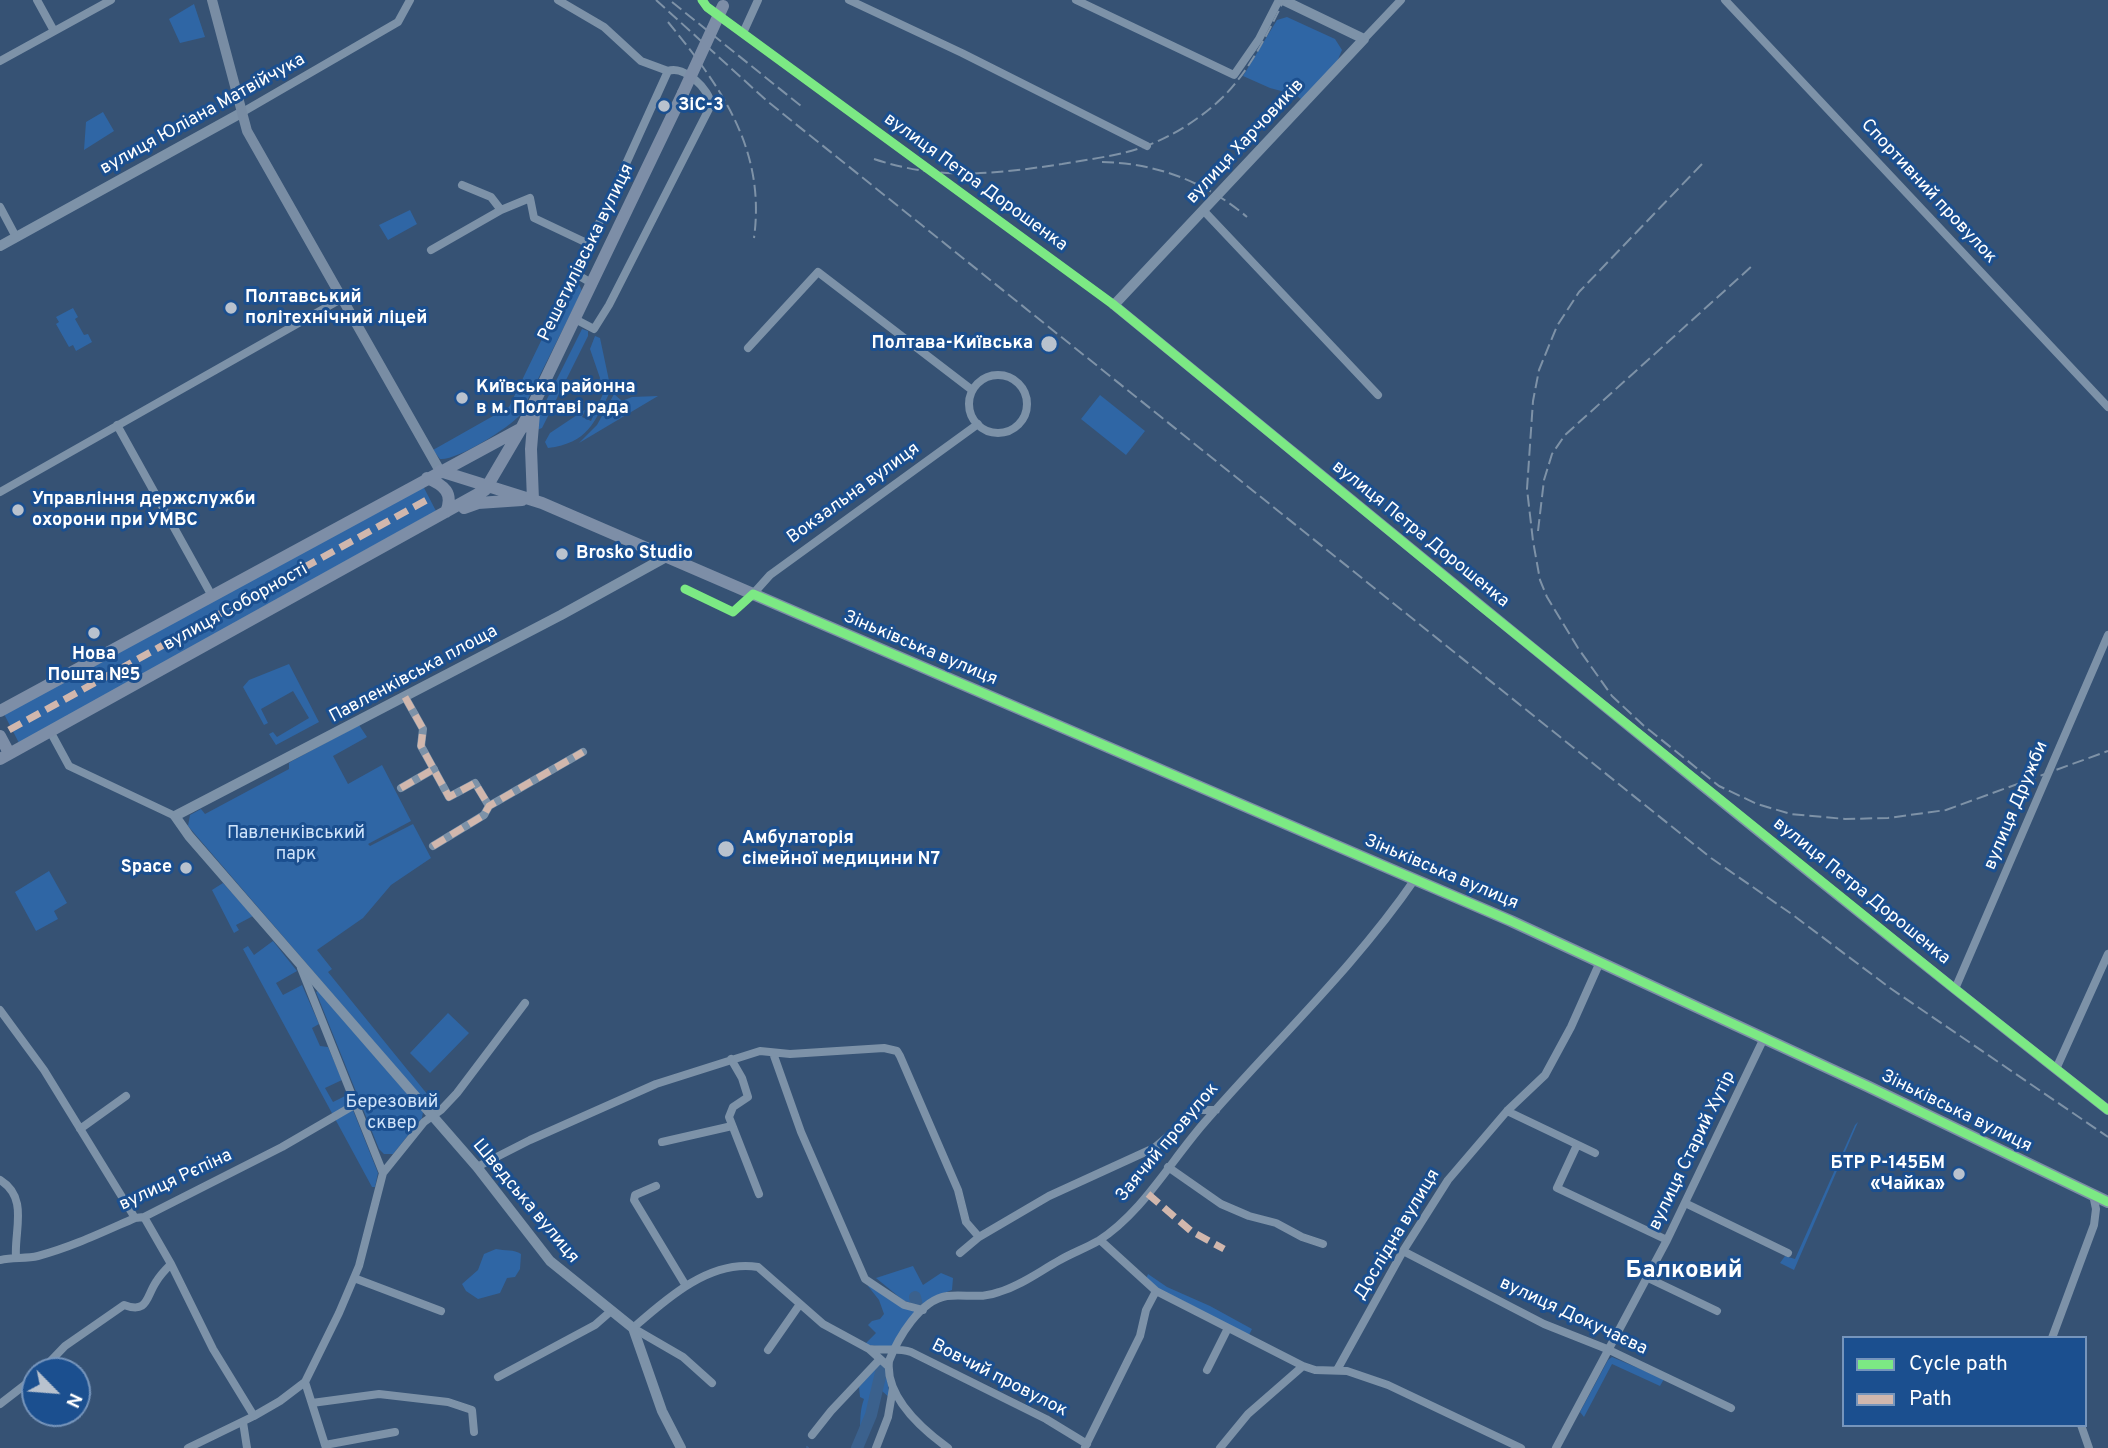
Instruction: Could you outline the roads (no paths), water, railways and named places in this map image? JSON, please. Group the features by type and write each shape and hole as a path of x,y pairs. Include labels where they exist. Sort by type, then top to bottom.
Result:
{"main road":[{"path":"212,0 247,131 440,471 522,427"},
{"name":"Решетилівська вулиця","path":"487,486 522,427 593,284 725,3"},
{"path":"446,512 478,503 533,500 532,423 538,395"},
{"path":"506,455 531,449"},
{"name":"вулиця Соборності","path":"0,711 440,471"},
{"name":"Зіньківська вулиця","path":"440,471 533,500 1415,879 1764,1038 2108,1202"},
{"path":"427,478 442,485 449,493 450,503 446,512"},
{"name":"вулиця Соборності","path":"5,756 446,512 487,486"},
{"path":"0,736 5,756"}],"street":[{"path":"37,0 54,31"},
{"path":"0,61 111,0"},
{"name":"вулиця Юліана Матвійчука","path":"0,246 241,113 398,22 410,0"},
{"path":"558,0 604,27 641,61 668,71 679,70 703,86 711,105 610,305 594,329 575,319"},
{"name":"вулиця Петра Дорошенка","path":"702,0 743,33 1114,304 1482,607 2108,1110"},
{"path":"743,33 758,0"},
{"path":"849,0 962,53 1147,146"},
{"path":"1076,0 1234,75 1281,0 1364,39"},
{"name":"вулиця Харчовиків","path":"1114,304 1401,0"},
{"name":"Спортивний провулок","path":"1725,0 2108,407"},
{"path":"593,284 576,274 668,71"},
{"path":"462,185 491,197 501,210"},
{"path":"430,250 501,210 530,198 534,218 589,244"},
{"path":"0,207 16,237"},
{"path":"1203,210 1378,395"},
{"path":"748,348 818,272 972,390"},
{"path":"0,492 341,299"},
{"path":"1004,375 1021,384 1028,400 1025,416 1009,431 989,432 978,424 969,408 972,390 986,377 1004,375"},
{"name":"Вокзальна вулиця","path":"753,594 770,575 978,424"},
{"path":"117,425 212,596"},
{"name":"Павленківська площа","path":"175,816 629,579 666,557"},
{"name":"вулиця Дружби","path":"1955,989 2108,635"},
{"path":"405,697 424,729 421,746 449,797 474,783 489,806"},
{"name":"Шведська вулиця","path":"50,731 69,766 175,816 189,836 477,1167 550,1261 633,1328 683,1357 712,1383"},
{"path":"433,846 484,815 489,806 583,752"},
{"path":"401,788 434,769"},
{"name":"Заячий провулок","path":"888,1366 894,1349 933,1301 948,1296 990,1295 1020,1284 1062,1258 1100,1240 1148,1194 1216,1110 1392,912 1415,879"},
{"path":"2056,1069 2108,954"},
{"name":"Дослідна вулиця","path":"1337,1370 1403,1251 1448,1180 1507,1111 1545,1074 1571,1027 1600,962"},
{"name":"Шведська вулиця","path":"300,965 383,1173"},
{"path":"188,1448 254,1416 280,1401 304,1382 354,1278 383,1173 431,1116 442,1110 457,1093 525,1003"},
{"path":"0,1010 44,1070 80,1129 172,1264 213,1349 254,1416"},
{"name":"вулиця Старий Хутір","path":"1556,1448 1607,1349 1648,1278 1764,1038"},
{"path":"477,1167 631,1094 731,1059 760,1051 774,1053 884,1048 897,1051 958,1190 966,1222 979,1237"},
{"path":"774,1053 801,1132 862,1272 869,1282 904,1305 923,1310"},
{"path":"731,1059 742,1078 748,1097 731,1110 729,1117 759,1194"},
{"path":"80,1129 126,1096"},
{"name":"вулиця Рєпіна","path":"0,1260 34,1257 57,1250 140,1217 291,1142 356,1104"},
{"path":"960,1254 979,1237 1049,1196 1154,1148 1199,1110 1216,1110"},
{"path":"1507,1111 1595,1153"},
{"path":"662,1142 732,1126"},
{"path":"1577,1145 1557,1188 1667,1240"},
{"path":"1168,1167 1221,1204 1249,1216 1280,1224 1302,1237 1323,1244"},
{"path":"0,1180 9,1186 17,1202 19,1221 16,1257"},
{"path":"656,1186 635,1195 634,1200 685,1286"},
{"path":"2053,1336 2094,1225 2096,1209 2093,1195"},
{"path":"1685,1203 1788,1253"},
{"path":"1100,1240 1156,1291 1303,1366 1315,1370 1347,1371 1401,1389 1521,1448"},
{"name":"вулиця Докучаєва","path":"1403,1251 1544,1324 1607,1349 1731,1408"},
{"path":"54,1357 65,1346 124,1305 136,1308 144,1304 157,1280 172,1264"},
{"path":"681,1448 662,1411 633,1328 685,1286 721,1270 753,1266 761,1268 823,1324 869,1349 888,1366 894,1388 917,1421 948,1448"},
{"path":"354,1278 441,1311"},
{"path":"1648,1278 1717,1311"},
{"path":"1086,1446 1140,1336 1146,1310 1156,1291"},
{"path":"768,1350 800,1304"},
{"path":"498,1377 594,1325 611,1311"},
{"path":"1208,1370 1228,1328"},
{"name":"Вовчий провулок","path":"869,1349 889,1352 894,1349 915,1354 1046,1419 1086,1446"},
{"path":"812,1435 880,1359"},
{"path":"1220,1448 1248,1414 1303,1366"},
{"path":"304,1382 325,1447 395,1432"},
{"path":"0,1404 21,1388"},
{"path":"876,1448 888,1418 894,1388"},
{"path":"312,1403 372,1394 448,1402 472,1410 474,1432"},
{"path":"243,1422 247,1448"},
{"path":"2082,1427 2089,1448"}],"waterway":[{"path":"915,1297 917,1306"},
{"path":"857,1448 871,1415 882,1368"}],"railway":[{"path":"656,0 767,101 1711,858 1890,988 2108,1137"},
{"path":"874,159 898,166 945,173 990,173 1094,159 1146,146 1188,125 1225,95 1251,62 1284,0"},
{"path":"672,2 801,106"},
{"path":"668,22 722,95 746,148 753,176 756,206 754,238"},
{"path":"1102,162 1142,166 1179,177 1215,194 1247,217"},
{"path":"1702,164 1579,292 1557,326 1539,370 1533,401 1527,489 1533,541 1540,580 1547,597 1578,648 1612,696 1643,725 1719,786 1757,804 1791,814 1845,819 1888,818 1946,810 2108,751"},
{"path":"1538,531 1544,480 1552,454 1565,435 1752,266"}],"place":[{"name":"ЗіС-3","path":"664,106"},
{"name":"Полтавський політехнічний ліцей","path":"231,308"},
{"name":"Полтава-Київська","path":"1049,344"},
{"name":"Київська районна в м. Полтаві рада","path":"462,398"},
{"name":"Управління держслужби охорони при УМВС","path":"18,510"},
{"name":"Brosko Studio","path":"562,554"},
{"name":"Нова Пошта №5","path":"94,633"},
{"name":"Амбулаторія сімейної медицини N7","path":"726,849"},
{"name":"Space","path":"186,868"},
{"name":"БТР Р-145БМ «Чайка»","path":"1959,1174"}],"district":[{"name":"Балковий","path":"1684,1272"}],"park label":[{"name":"Павленківський парк","path":"296,844"},
{"name":"Березовий сквер","path":"392,1113"}]}
